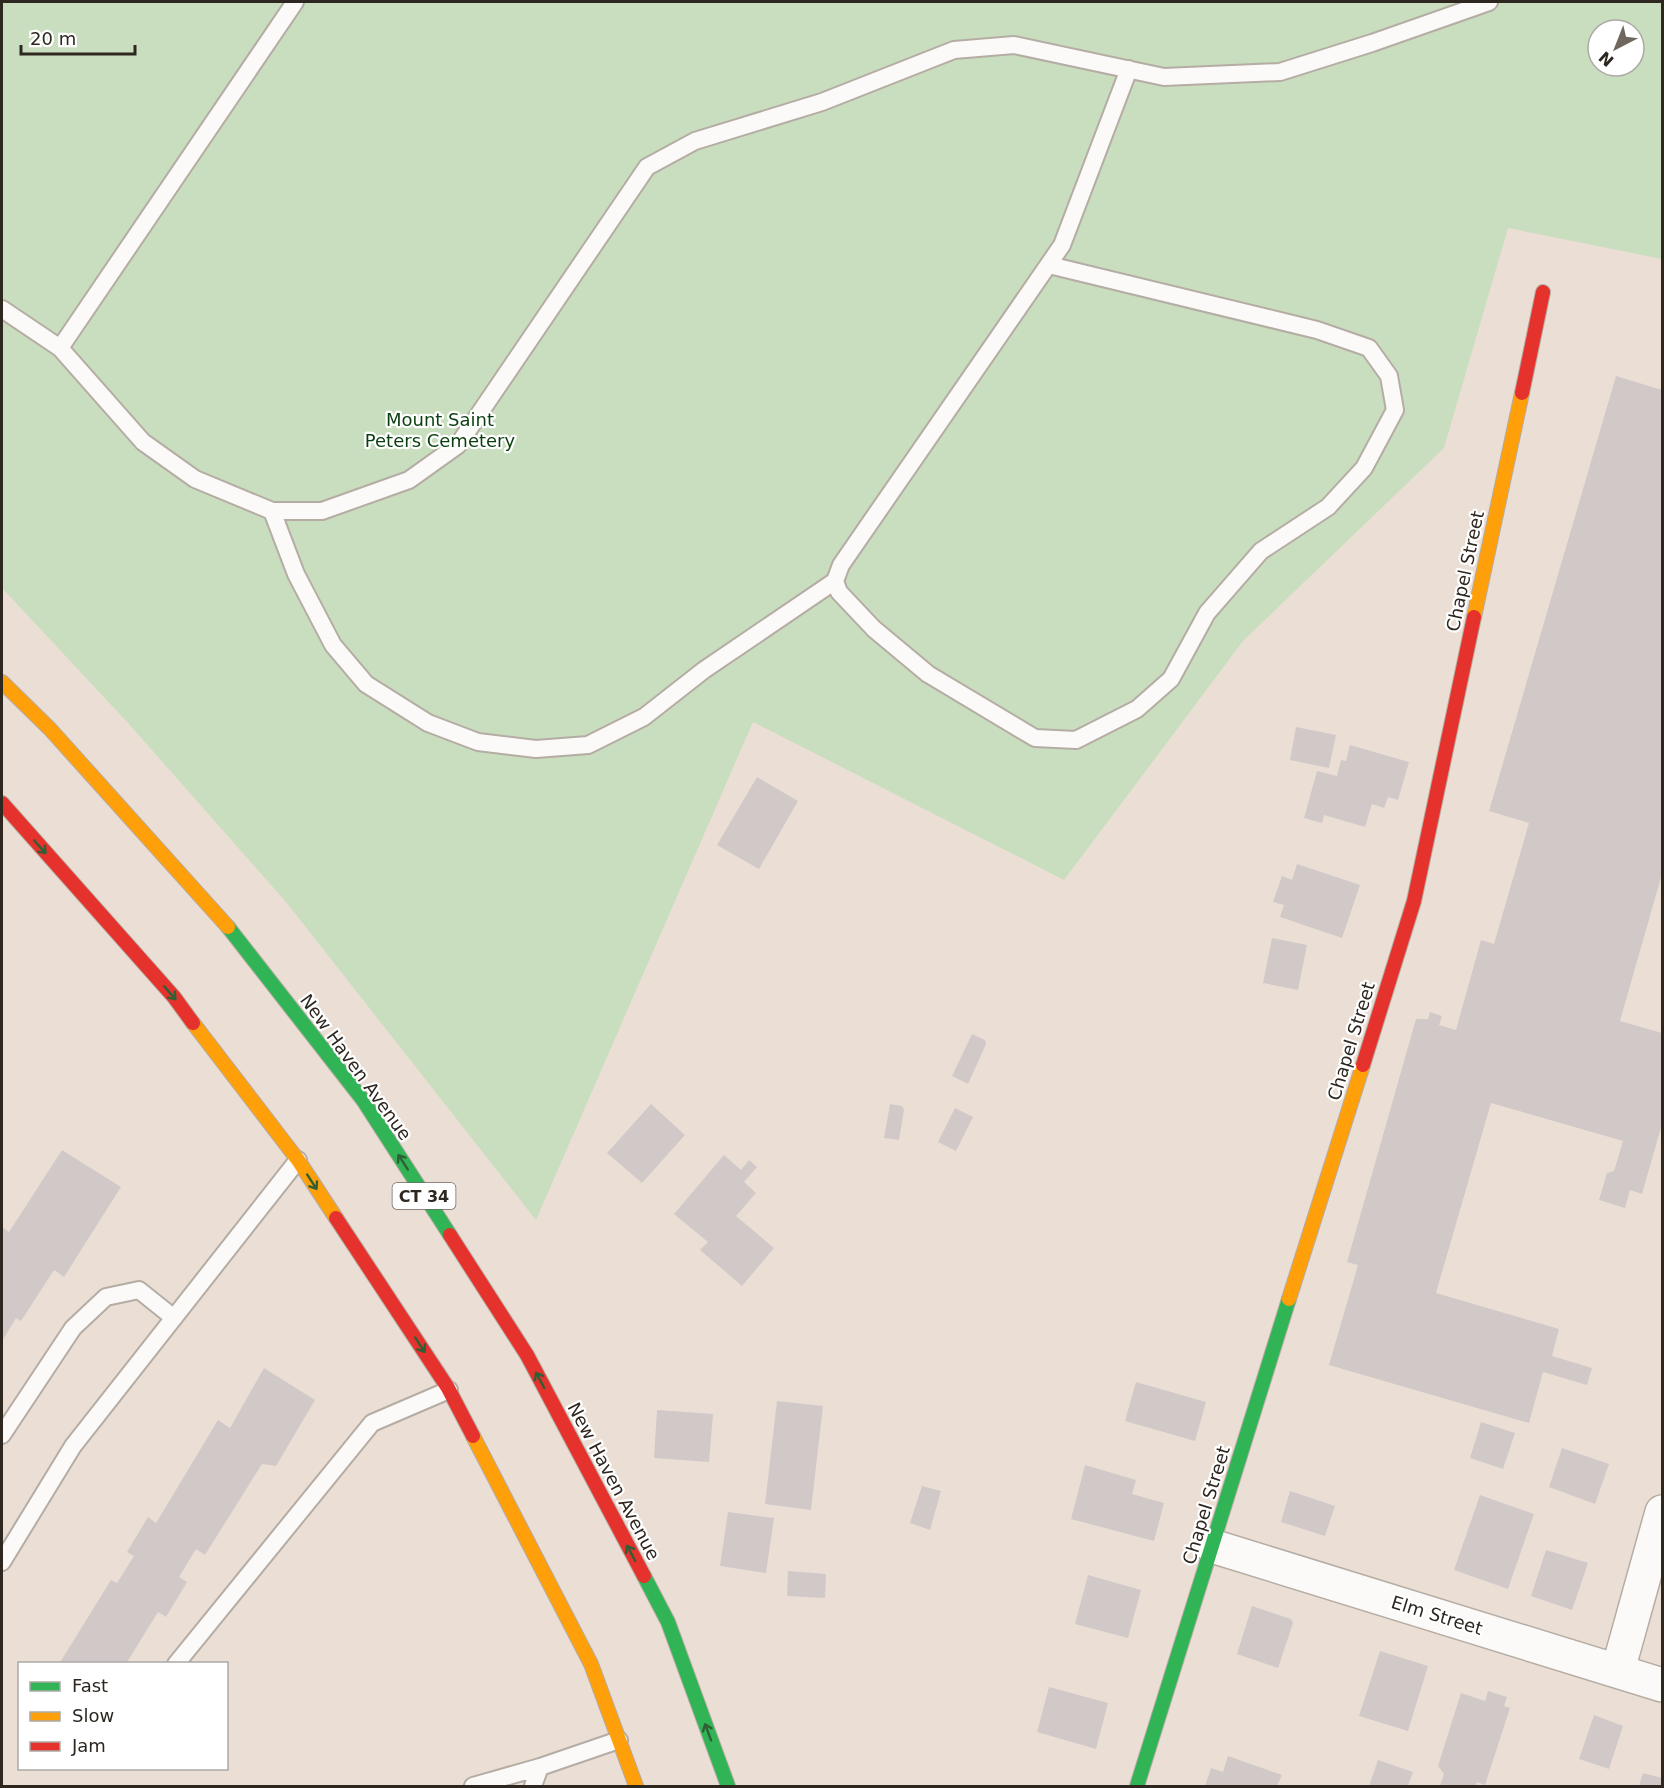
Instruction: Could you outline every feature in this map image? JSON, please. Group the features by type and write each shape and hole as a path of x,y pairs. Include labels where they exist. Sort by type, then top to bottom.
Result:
{"main road":[{"name":"Chapel Street","path":"1137,1786 1414,901 1543,292"},
{"name":"New Haven Avenue","path":"2,682 50,729 225,924 369,1110 531,1363 668,1622 728,1786"},
{"path":"2,803 174,997 298,1160 449,1390 591,1664 636,1786"}],"street":[{"path":"1618,1670 1662,1512"},
{"name":"Elm Street","path":"1212,1546 1662,1685"}],"lane":[{"path":"60,348 295,2"},
{"path":"2,309 60,348 143,442 195,479 272,511 322,511 409,480 458,445 647,167 695,141 822,102 954,50 1014,45 1164,77 1280,72 1489,2"},
{"path":"272,511 296,574 333,645 366,684 428,723 478,742 536,749 588,745 644,717 704,670 835,581 841,565 1062,245 1130,69"},
{"path":"835,581 839,592 874,629 927,674 1035,738 1076,740 1137,709 1171,679 1207,614 1261,550 1328,507 1364,468 1395,410 1389,376 1369,348 1317,330 1048,265"},
{"path":"2,1562 73,1446 298,1160"},
{"path":"2,1436 73,1328 106,1297 139,1290 174,1318"},
{"path":"178,1662 372,1423 449,1390"},
{"path":"473,1786 540,1767 619,1740"},
{"path":"533,1786 540,1767"}],"green space":[{"name":"Mount Saint Peters Cemetery","path":"2,2 1662,2 1662,259 1508,228 1444,448 1243,641 1064,880 753,722 536,1220 286,902 128,723 2,588"}],"building":[{"path":"1616,376 1662,390 1662,874 1620,1021 1662,1033 1662,1124 1642,1194 1630,1190 1625,1208 1599,1200 1607,1173 1614,1171 1623,1141 1491,1103 1436,1293 1559,1329 1552,1356 1592,1368 1587,1385 1543,1372 1529,1423 1329,1365 1358,1265 1347,1262 1416,1019 1428,1019 1430,1012 1442,1016 1439,1025 1456,1030 1481,940 1494,944 1529,823 1489,811"},
{"path":"1296,727 1336,735 1329,768 1290,760"},
{"path":"1350,745 1409,762 1398,800 1388,797 1384,808 1372,804 1365,827 1324,815 1322,823 1304,818 1317,771 1337,776 1341,760 1346,761"},
{"path":"757,777 798,801 759,869 717,845"},
{"path":"1297,864 1360,885 1342,938 1280,917 1284,905 1273,902 1282,876 1292,880"},
{"path":"1272,938 1307,945 1298,990 1263,983"},
{"path":"972,1034 985,1040 986,1044 968,1084 952,1076"},
{"path":"651,1104 685,1135 642,1183 607,1153"},
{"path":"890,1104 902,1106 904,1110 899,1140 884,1138"},
{"path":"955,1108 973,1117 956,1151 938,1142"},
{"path":"62,1150 121,1187 64,1277 54,1270 21,1321 16,1318 2,1341 2,1227 9,1232"},
{"path":"724,1155 741,1170 749,1160 757,1167 744,1182 756,1193 736,1216 774,1248 742,1286 700,1250 708,1242 674,1214"},
{"path":"264,1368 315,1400 276,1466 262,1464 205,1555 196,1549 179,1577 187,1582 166,1617 158,1612 127,1662 60,1662 111,1580 117,1583 134,1556 127,1552 148,1517 156,1523 218,1420 230,1428"},
{"path":"1136,1382 1206,1402 1195,1441 1125,1421"},
{"path":"777,1401 823,1406 811,1510 765,1504"},
{"path":"657,1410 713,1414 709,1462 654,1458"},
{"path":"1481,1422 1515,1433 1503,1469 1470,1458"},
{"path":"1562,1448 1609,1464 1595,1504 1549,1487"},
{"path":"1085,1465 1136,1480 1132,1494 1164,1503 1154,1541 1071,1519"},
{"path":"922,1486 941,1491 930,1530 910,1523"},
{"path":"1290,1491 1335,1506 1325,1536 1281,1522"},
{"path":"1480,1495 1534,1514 1508,1589 1454,1570"},
{"path":"728,1512 774,1518 766,1573 720,1566"},
{"path":"1546,1550 1588,1563 1572,1610 1531,1596"},
{"path":"788,1571 826,1574 825,1598 787,1596"},
{"path":"1088,1575 1141,1590 1128,1638 1075,1624"},
{"path":"1252,1606 1291,1619 1293,1623 1278,1668 1237,1654"},
{"path":"1380,1651 1428,1666 1408,1731 1359,1716"},
{"path":"1049,1687 1108,1703 1096,1749 1037,1732"},
{"path":"1488,1691 1507,1697 1504,1706 1510,1708 1485,1785 1477,1782 1476,1786 1440,1786 1444,1774 1438,1766 1461,1693 1485,1701"},
{"path":"1594,1715 1623,1726 1609,1769 1579,1759"},
{"path":"1228,1756 1282,1775 1277,1786 1205,1786 1211,1768 1223,1772"},
{"path":"1378,1760 1413,1772 1408,1786 1369,1786"},
{"path":"1643,1773 1662,1778 1662,1786 1639,1786"}],"traffic: fast":[{"path":"228,927 363,1100 450,1235"},
{"path":"1137,1786 1289,1299"},
{"path":"644,1576 668,1622 728,1786"}],"traffic: slow":[{"path":"1474,617 1522,393"},
{"path":"2,682 50,729 228,927"},
{"path":"193,1023 298,1160 336,1218"},
{"path":"1289,1299 1363,1065"},
{"path":"473,1436 591,1664 636,1786"}],"traffic: jam":[{"path":"1522,393 1543,292"},
{"path":"1363,1065 1414,901 1474,617"},
{"path":"2,803 174,997 193,1023"},
{"path":"336,1218 448,1388 473,1436"},
{"path":"450,1235 527,1355 644,1576"}]}
